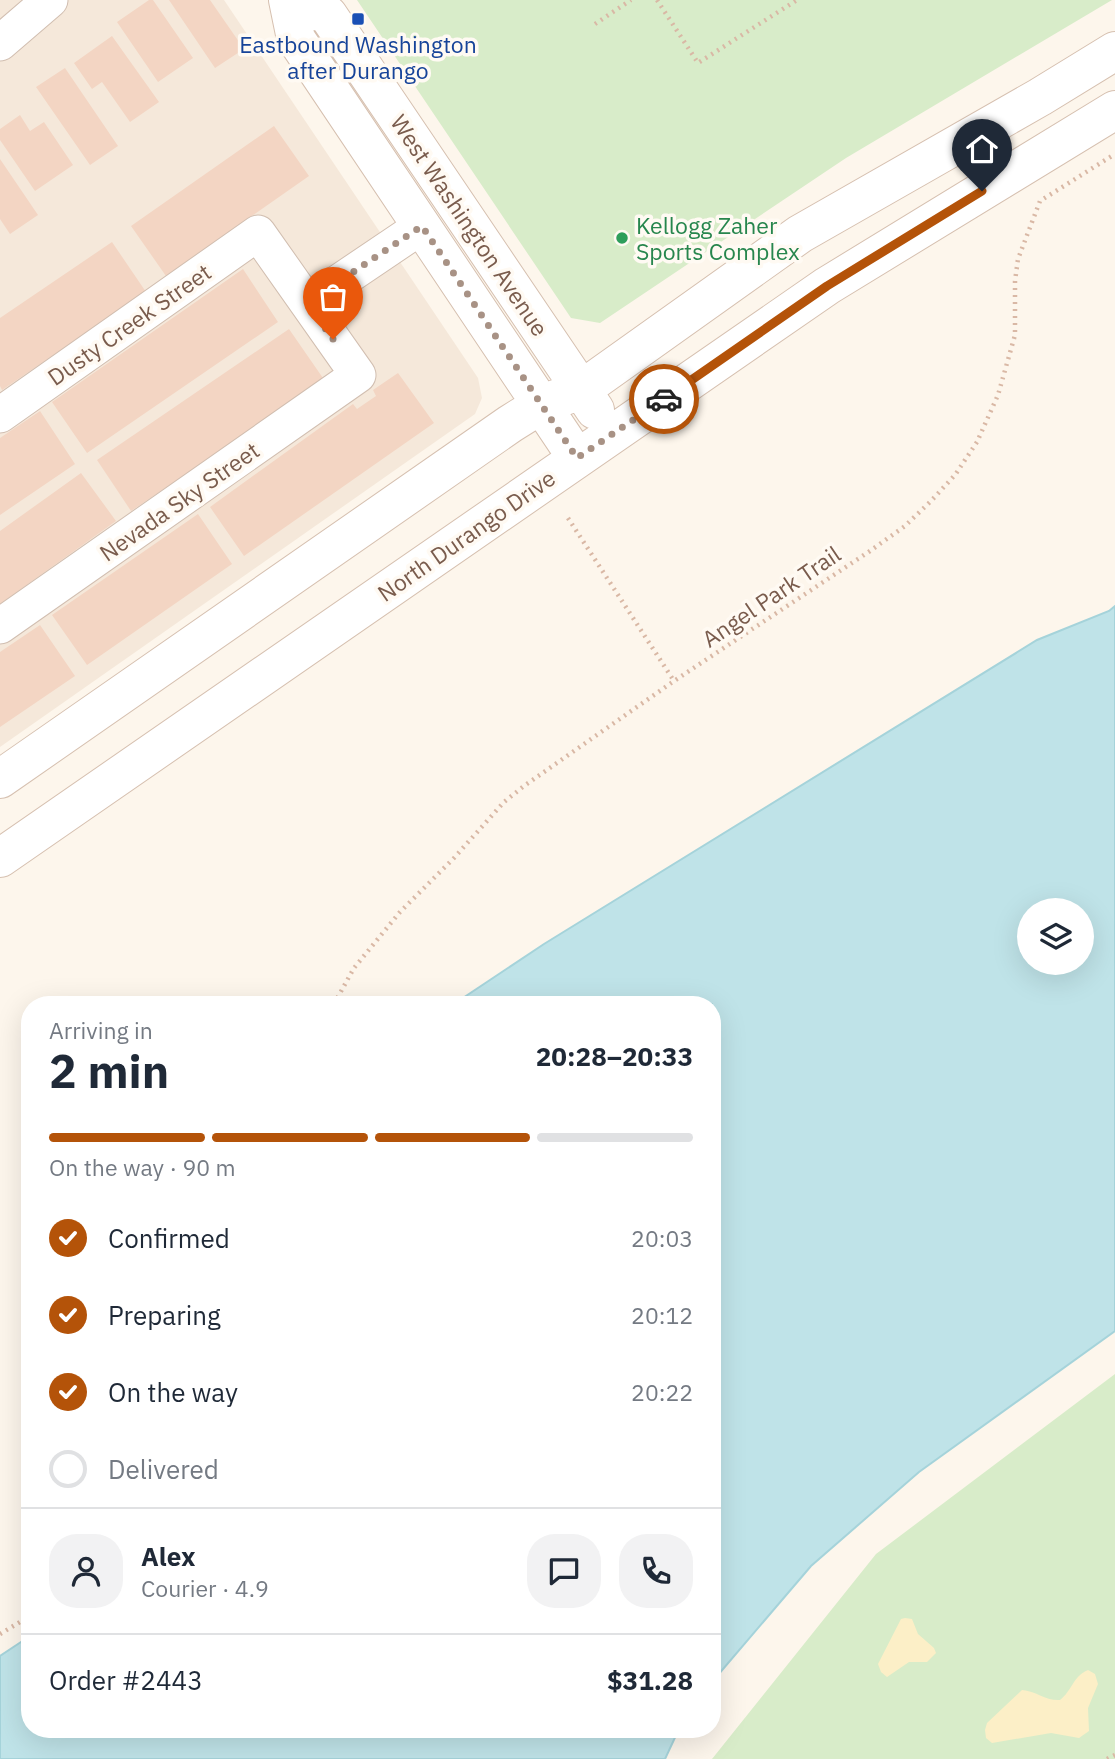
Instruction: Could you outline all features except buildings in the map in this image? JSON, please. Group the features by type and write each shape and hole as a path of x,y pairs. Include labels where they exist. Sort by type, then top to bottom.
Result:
{"main road":[{"name":"West Washington Avenue","path":"289,0 296,39 577,458"},
{"name":"West Washington Avenue","path":"289,0 328,15 611,435"},
{"path":"0,779 487,440 542,404 581,390 800,234 1115,51"},
{"name":"North Durango Drive","path":"0,858 827,286 1115,110"}],"street":[{"path":"0,43 50,0"},
{"path":"307,303 422,226"},
{"name":"Dusty Creek Street","path":"0,415 258,233 307,303"},
{"name":"Nevada Sky Street","path":"0,626 358,376 307,303"}],"path":[{"path":"594,24 631,0"},
{"path":"657,0 698,64 797,0"},
{"name":"Angel Park Trail","path":"338,996 354,968 400,912 504,803 524,786 674,681 905,526 955,475 985,426 1008,365 1015,335 1015,281 1018,259 1040,201 1115,154"},
{"path":"568,518 674,681"},
{"path":"0,1634 21,1621"},
{"path":"1107,1759 1115,1755"}],"shaded area":[{"path":"0,0 224,0 478,378 482,398 475,414 0,747"}],"green space":[{"name":"Kellogg Zaher Sports Complex","path":"357,0 1112,0 846,158 600,323 571,318"},
{"path":"1115,1374 1115,1759 712,1759 876,1554"}],"sand":[{"path":"901,1619 912,1619 918,1634 936,1653 927,1662 909,1662 887,1677 878,1664"},
{"path":"1088,1670 1095,1674 1098,1684 1088,1708 1089,1731 1079,1738 1051,1733 992,1743 986,1738 987,1723 1022,1690 1060,1700 1079,1676"}],"water":[{"path":"1115,606 1115,1331 919,1472 811,1566 721,1671 721,996 466,996 544,944 1037,640 1109,611"},
{"path":"21,1642 21,1738 675,1738 665,1759 0,1759 0,1656"}],"way so far":[{"path":"333,339 307,303 422,226 577,458 664,399"}],"place":[{"name":"Eastbound Washington after Durango","path":"358,19"},
{"name":"Kellogg Zaher Sports Complex","path":"622,238"}],"route":[{"path":"664,399 827,286 982,191"}]}
